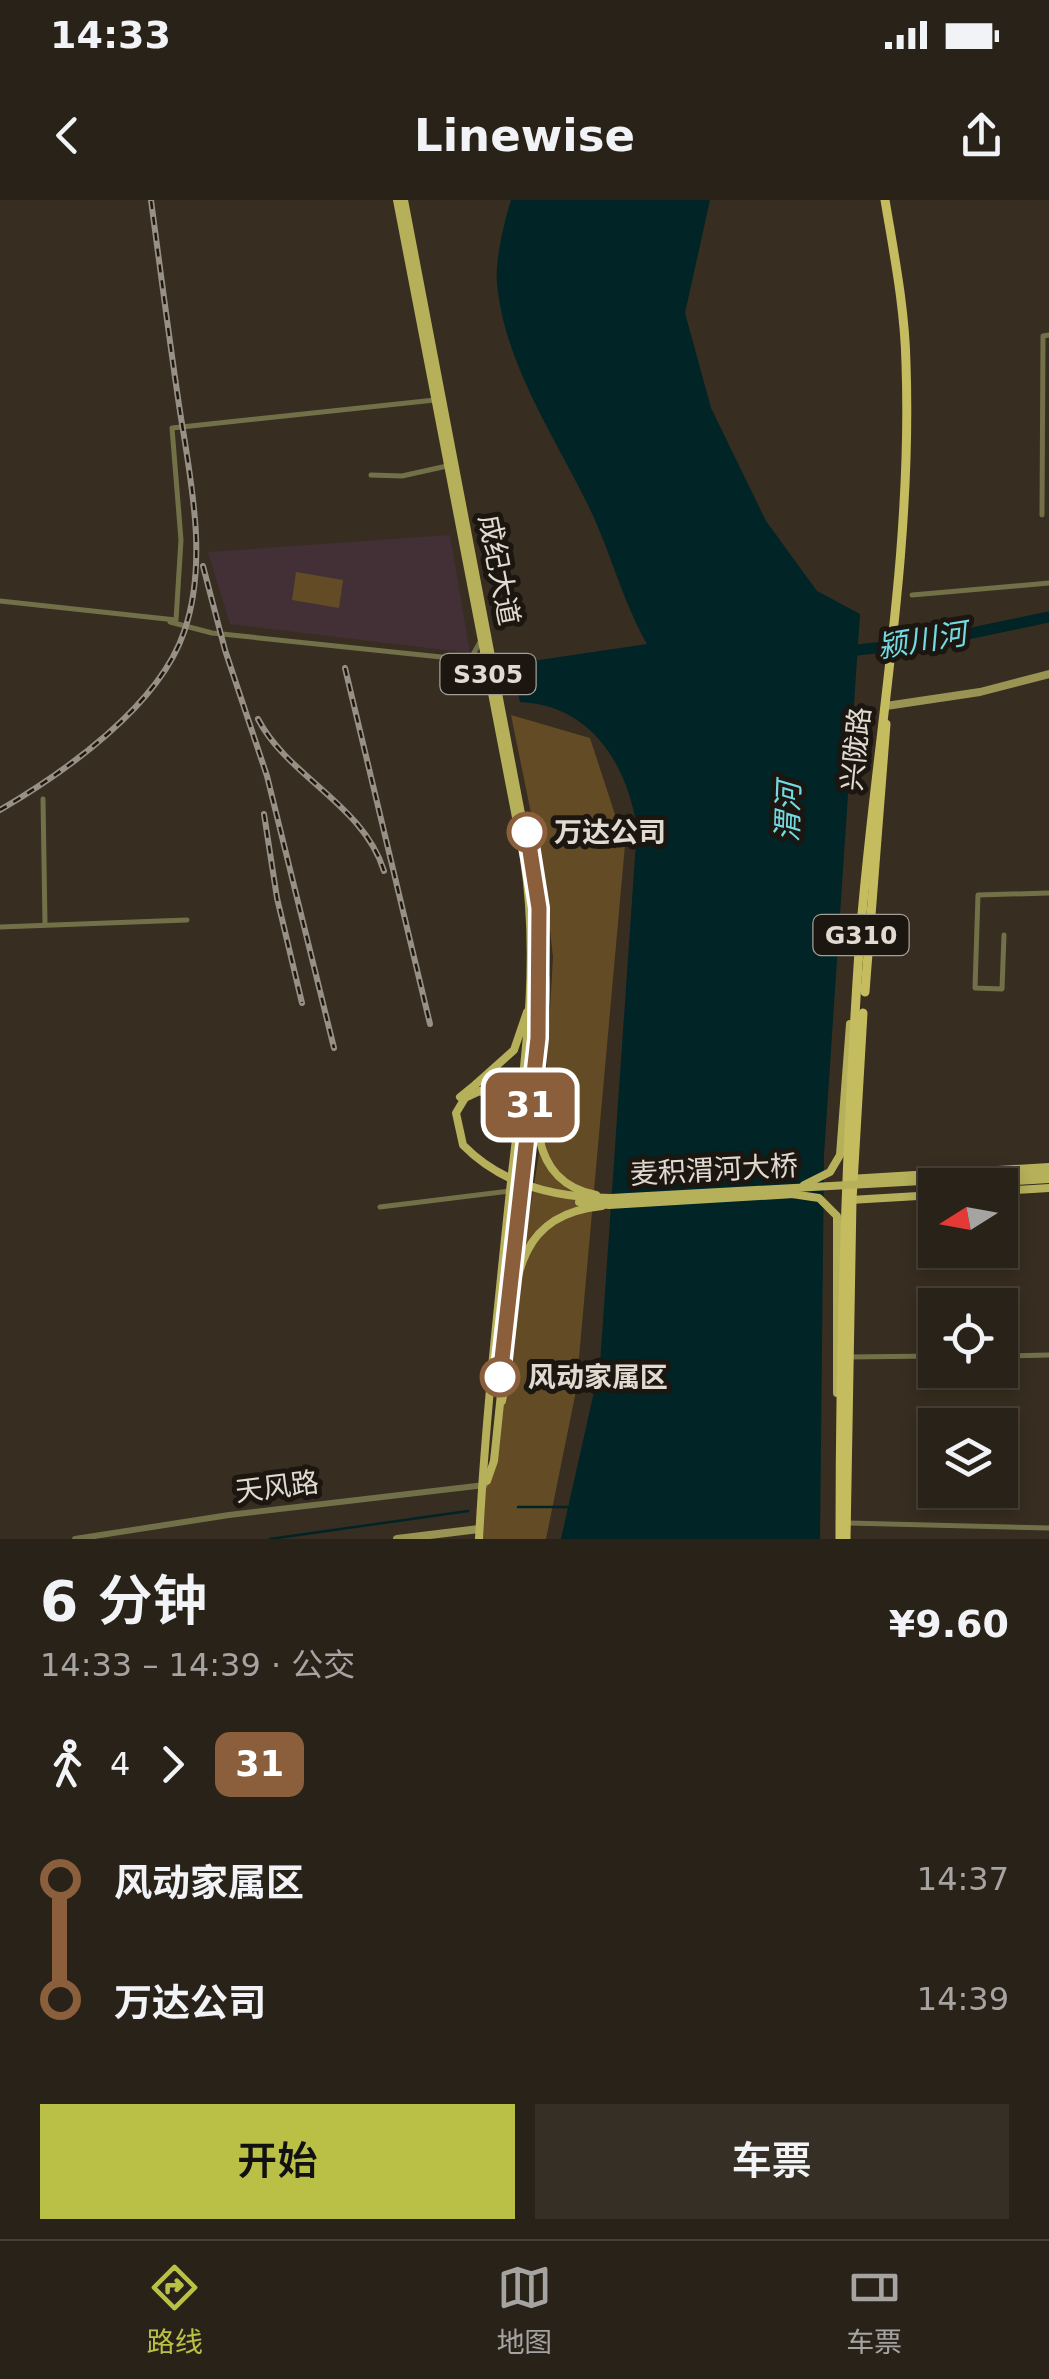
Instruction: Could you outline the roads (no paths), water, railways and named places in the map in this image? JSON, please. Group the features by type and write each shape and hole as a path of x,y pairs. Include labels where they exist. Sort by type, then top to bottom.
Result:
{"highway":[{"name":"G310","path":"885,200 906,362 898,574 885,691"},
{"name":"兴陇路","path":"849,1179 886,753 885,691"},
{"name":"兴陇路","path":"843,1523 839,1442 859,955 885,691"},
{"name":"兴陇路","path":"843,1539 848,1200"}],"main road":[{"name":"成纪大道","path":"401,200 435,400 528,883 530,1036 510,1191 479,1534"},
{"name":"成纪大道","path":"401,200 533,864 541,942 538,1038 494,1461 485,1485"},
{"path":"886,708 979,696 1049,677"},
{"path":"541,942 546,977 536,1125 540,1150 552,1171 570,1186 610,1202"},
{"path":"789,1192 822,1178 836,1164 859,955"},
{"path":"516,1152 510,1110 497,1095 478,1088 514,1050 531,992"},
{"name":"麦积渭河大桥","path":"478,1088 460,1097 451,1115 455,1140 467,1155 493,1174 531,1191 610,1202 1049,1174"},
{"path":"849,1179 1049,1174"},
{"path":"1018,1177 1049,1174"},
{"name":"麦积渭河大桥","path":"789,1192 918,1187"},
{"path":"1018,1190 1049,1188"},
{"path":"789,1192 819,1198 838,1216 839,1442"},
{"path":"848,1200 918,1195"},
{"path":"498,1420 522,1260 532,1238 564,1212 610,1202"},
{"path":"397,1539 479,1534"}],"street":[{"path":"1042,515 1043,336 1049,335"},
{"path":"170,622 178,613 182,540 172,428 435,400"},
{"path":"371,476 402,476 448,466"},
{"path":"912,595 1049,583"},
{"path":"0,600 170,622 212,633 470,660 481,640"},
{"path":"43,800 44,924"},
{"path":"1004,935 1002,989 975,988 978,895 1049,893"},
{"path":"0,927 187,920"},
{"path":"380,1207 510,1191"},
{"path":"1018,1356 1049,1355"},
{"path":"848,1356 918,1356"},
{"name":"天风路","path":"75,1539 209,1518 485,1485"},
{"path":"843,1523 1049,1528"}],"water":[{"name":"渭河","path":"511,200 710,200 685,313 711,408 766,521 817,591 860,614 824,1155 820,1539 561,1539 600,1365 637,828 624,782 601,742 567,714 520,702 512,664 647,644 595,520 532,397 509,341 497,274"}],"waterway":[{"name":"颍川河","path":"848,651 929,642 1049,617"},
{"path":"518,1507 568,1507"},
{"path":"270,1539 468,1511"}],"railway":[{"path":"0,810 53,777 132,711 172,659 191,605 195,519 151,200"},
{"path":"203,566 225,650 267,776 334,1048"},
{"path":"345,668 430,1024"},
{"path":"258,719 287,758 360,827 384,871"},
{"path":"264,814 277,898 302,1003"}],"place":[{"name":"万达公司","path":"527,832"},
{"name":"风动家属区","path":"500,1377"}]}
